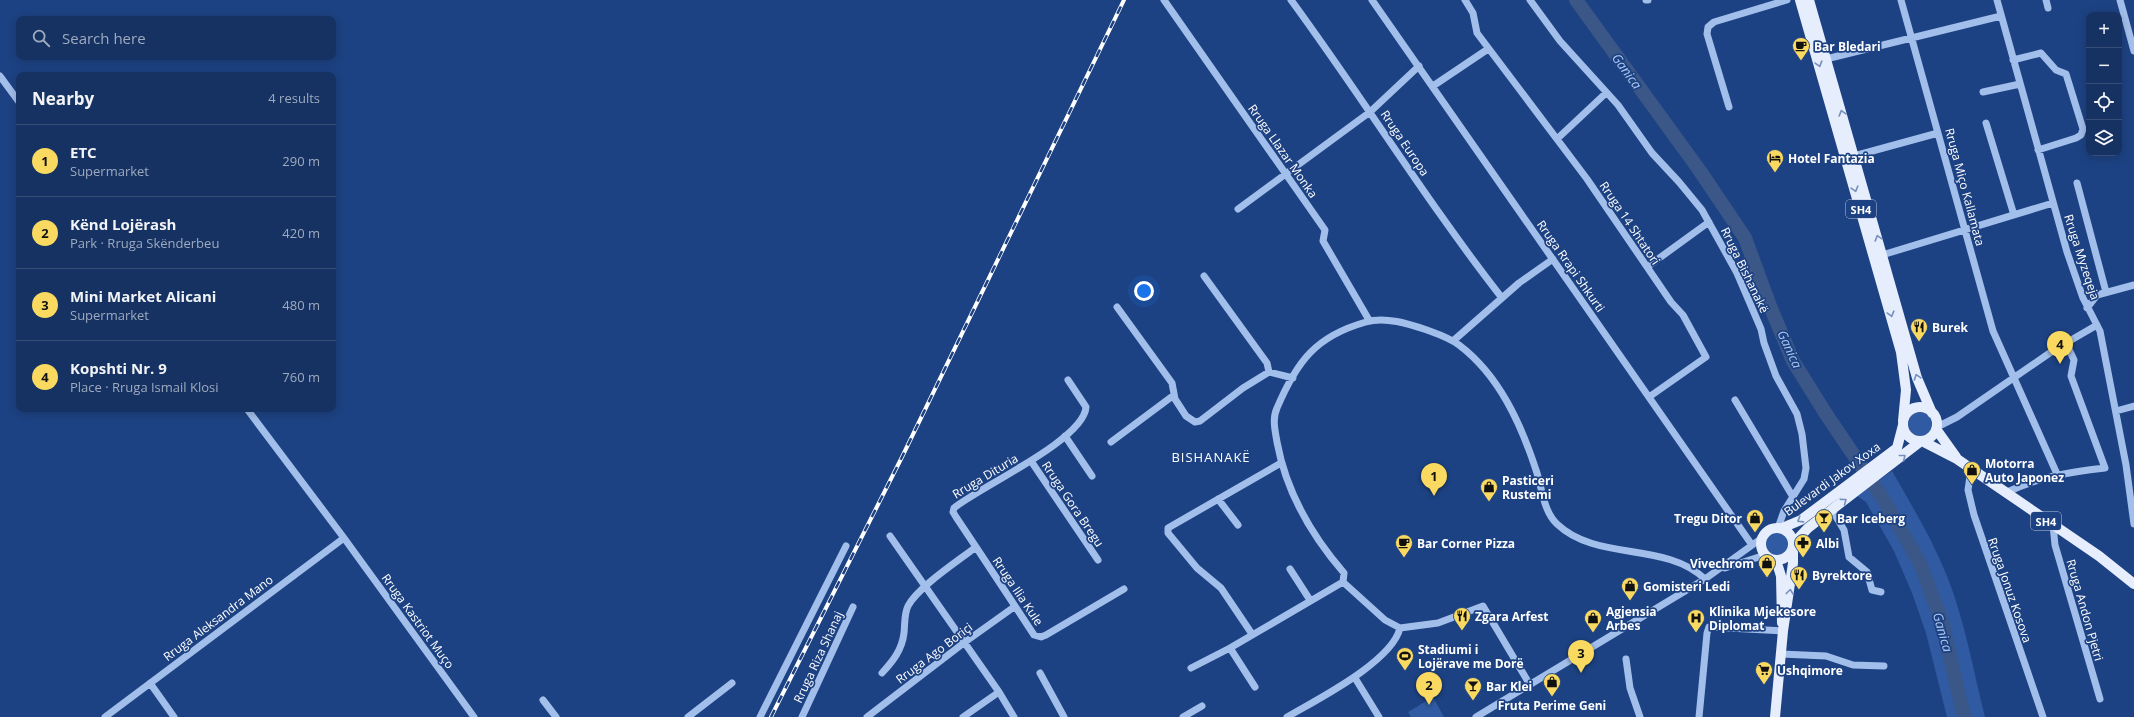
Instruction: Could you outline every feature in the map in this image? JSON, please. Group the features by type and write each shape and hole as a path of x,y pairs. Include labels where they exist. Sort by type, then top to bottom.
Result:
{"main road":[{"name":"SH4","path":"1800,0 1901,352 1906,390 1903,423 1904,431 1909,438 1922,441 1957,459 2099,556 2134,584"},
{"name":"SH4","path":"1809,0 1917,378 1937,421 1937,428 1957,459"},
{"path":"1903,423 1908,412 1915,408 1923,408 1932,413"},
{"name":"Bulevardi Jakov Xoxa","path":"1882,467 1897,448 1903,423"},
{"path":"1922,441 1931,437 1937,428"},
{"name":"Bulevardi Jakov Xoxa","path":"1780,528 1801,520 1857,485 1922,441"},
{"name":"Bulevardi Jakov Xoxa","path":"1793,546 1800,535 1832,510 1857,485"},
{"path":"1775,717 1783,631 1789,598 1793,546 1791,536 1780,528 1768,530 1762,538 1762,549 1765,554 1776,560 1781,576 1780,612 1783,631"},
{"path":"1776,560 1786,557 1793,546"}],"street":[{"name":"Rruga Llazar Monka","path":"1164,0 1325,230 1323,241 1369,320"},
{"name":"Rruga Europa","path":"1291,0 1452,231 1502,298"},
{"name":"Rruga Rrapi Shkurti","path":"1372,0 1752,544"},
{"name":"Rruga 14 Shtatori","path":"1465,0 1474,17 1474,28 1488,49 1587,179 1647,267 1683,315 1706,357 1649,397"},
{"name":"Rruga Bishanakë","path":"1530,0 1560,41 1623,111 1648,148 1678,182 1709,222 1747,296 1761,329 1764,343 1776,376 1799,420 1806,468 1804,479 1793,497 1780,528"},
{"path":"1729,107 1707,34 1708,27 1714,22 1787,0"},
{"name":"Rruga Miço Kallamata","path":"1901,0 1993,331 2057,474"},
{"name":"Rruga Myzeqeja","path":"1997,0 2067,252 2087,308 2097,324 2126,465 2134,524"},
{"path":"2046,0 2048,8"},
{"path":"2120,0 2134,51"},
{"path":"1826,59 2001,16"},
{"path":"1433,86 1488,49"},
{"path":"2013,60 2041,53 2056,70 2066,74 2083,130 2081,135 2076,138 2038,150"},
{"path":"1238,209 1370,112 1419,66"},
{"path":"0,76 16,98"},
{"path":"1983,92 2020,84"},
{"path":"1557,139 1606,93"},
{"path":"1986,123 2014,215"},
{"path":"1854,156 1938,133"},
{"path":"2076,184 2106,292"},
{"path":"1882,255 2053,203"},
{"name":"Rruga Bishanakë","path":"1647,267 1709,222"},
{"path":"1453,341 1502,298 1553,260"},
{"path":"1204,276 1267,363 1269,372"},
{"path":"2087,308 2097,295 2134,285"},
{"path":"1117,307 1172,383 1174,395 1186,416 1195,422 1200,421 1243,388 1269,372 1293,378"},
{"path":"1343,582 1344,573 1328,555 1307,521 1287,481 1281,463 1274,417 1293,378 1306,356 1321,342 1337,333 1369,320 1411,325 1453,341 1479,364 1498,387 1512,410 1536,468 1550,515 1557,524 1571,534 1595,544 1676,562 1696,571 1705,579"},
{"path":"1937,428 1957,417 2066,343 2097,324"},
{"path":"2005,493 2031,481 2057,474 2105,468 2071,376 2074,360 2066,343"},
{"name":"Rruga Dituria","path":"976,548 953,512 954,508 1031,461 1065,436 1082,419 1086,407 1068,380"},
{"path":"1111,442 1174,395"},
{"path":"1735,400 1793,497"},
{"path":"2116,411 2134,406"},
{"name":"Rruga Kastriot Muço","path":"249,412 344,538 474,717"},
{"path":"1065,436 1092,476"},
{"name":"Rruga Gora Bregu","path":"1031,461 1098,560"},
{"path":"1252,634 1221,588 1197,568 1167,530 1169,527 1281,463"},
{"name":"Rruga Jonuz Kosova","path":"1971,469 1968,490 1974,516 2043,717"},
{"path":"1218,499 1238,525"},
{"path":"1832,510 1844,530 1849,557 1867,572 1872,590 1881,592"},
{"name":"Rruga Andon Pjetri","path":"2053,525 2055,545 2100,699"},
{"path":"890,536 999,692 1014,717"},
{"name":"Rruga Aleksandra Mano","path":"106,717 344,538"},
{"path":"1476,717 1721,569 1752,544 1762,538"},
{"path":"760,717 846,546"},
{"path":"882,673 893,661 902,645 908,607 925,587 976,548"},
{"name":"Rruga Ilia Kule","path":"976,548 1028,630 1034,635 1041,637 1124,589"},
{"path":"1721,569 1765,554"},
{"path":"1290,569 1310,600"},
{"path":"1343,582 1385,620 1400,628 1438,623 1483,606 1530,685"},
{"path":"1191,668 1230,648 1343,582"},
{"name":"Rruga Riza Shanaj","path":"802,717 853,607"},
{"name":"Rruga Ago Boriçi","path":"867,717 964,642 1014,607"},
{"path":"1699,717 1706,633 1709,627 1783,631"},
{"path":"1287,717 1355,678 1394,641 1400,628"},
{"path":"1230,648 1255,687"},
{"path":"1781,654 1826,656 1853,665 1884,666"},
{"path":"1626,659 1630,688 1640,717"},
{"path":"1040,673 1064,717"},
{"path":"1355,678 1379,717"},
{"path":"150,683 174,717"},
{"path":"688,717 732,683"},
{"path":"963,717 999,692"},
{"path":"543,700 556,717"},
{"path":"1183,717 1202,706"}],"shaded area":[{"path":"1920,412 1928,416 1932,424 1928,432 1920,436 1912,432 1908,424 1912,416"},
{"path":"1892,471 1928,536 1947,576 1964,628 1985,717 1947,717 1926,633 1912,593 1894,551 1866,502 1857,496"},
{"path":"1777,532 1785,536 1789,544 1785,552 1777,556 1769,552 1765,544 1769,536"},
{"path":"1433,697 1444,717 1411,717 1408,712"}],"waterway":[{"name":"Ganica","path":"1576,0 1700,171 1745,238 1770,306 1793,361 1826,414 1882,497 1920,563 1942,622 1964,717"}],"railway":[{"path":"771,717 902,457 1124,0"}],"place":[{"name":"Bar Bledari","path":"1801,61"},
{"name":"Hotel Fantazia","path":"1775,173"},
{"name":"Burek","path":"1919,342"},
{"name":"Kopshti Nr. 9","path":"2060,364"},
{"name":"Motorra Auto Japonez","path":"1972,485"},
{"name":"ETC","path":"1434,496"},
{"name":"Pasticeri Rustemi","path":"1489,502"},
{"name":"Tregu Ditor","path":"1755,533"},
{"name":"Bar Iceberg","path":"1824,533"},
{"name":"Bar Corner Pizza","path":"1404,558"},
{"name":"Albi","path":"1803,558"},
{"name":"Vivechrom","path":"1767,578"},
{"name":"Byrektore","path":"1799,590"},
{"name":"Gomisteri Ledi","path":"1630,601"},
{"name":"Zgara Arfest","path":"1462,631"},
{"name":"Agjensia Arbes","path":"1593,633"},
{"name":"Klinika Mjekesore Diplomat","path":"1696,633"},
{"name":"Stadiumi i Lojërave me Dorë","path":"1405,671"},
{"name":"Mini Market Alicani","path":"1581,673"},
{"name":"Ushqimore","path":"1764,685"},
{"name":"Fruta Perime Geni","path":"1552,697"},
{"name":"Bar Klei","path":"1473,701"},
{"name":"Kënd Lojërash","path":"1429,705"}],"district":[{"name":"BISHANAKË","path":"1211,457"}]}
